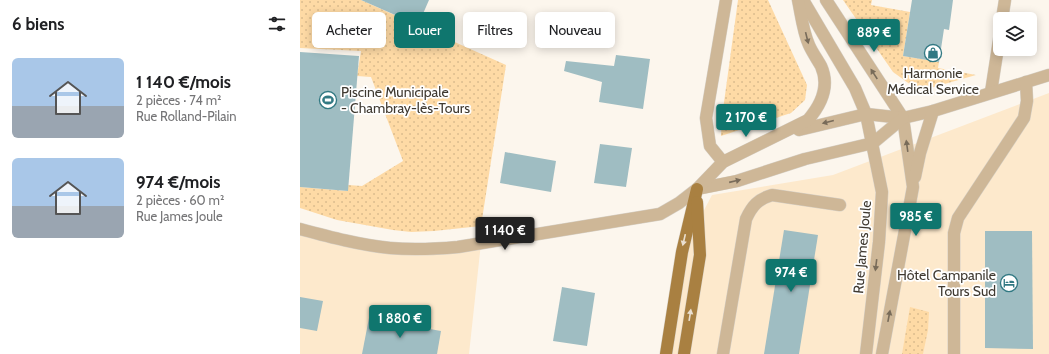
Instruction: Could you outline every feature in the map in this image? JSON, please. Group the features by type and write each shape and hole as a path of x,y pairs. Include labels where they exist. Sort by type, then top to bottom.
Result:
{"main road":[{"path":"666,354 682,252 697,189"},
{"path":"684,354 700,255 697,189"}],"street":[{"path":"723,162 710,146 706,118 726,0"},
{"path":"300,230 360,244 424,250 458,247 660,214 679,203 697,189 723,162 808,120 817,109 823,98 824,83 822,68 808,44 798,0"},
{"name":"Rue James Joule","path":"803,0 855,88 866,114 882,192 866,354"},
{"path":"826,0 903,118 913,187"},
{"path":"1003,12 1005,0"},
{"path":"991,92 997,56"},
{"path":"780,134 866,114 903,118 933,111 1049,75"},
{"path":"954,354 954,233 956,224 958,218 1024,118 1027,101 1026,82"},
{"path":"882,354 920,153 933,111"},
{"path":"697,189 737,181 805,159 873,143 903,118"},
{"path":"723,354 746,219 755,203 772,195 840,205"}],"shaded area":[{"path":"300,0 361,0 394,15 394,48 455,48 455,42 463,46 463,48 468,48 506,65 481,226 411,232 337,220 300,208 300,187 348,191 348,185 362,186 403,161 371,77 357,76 361,51 300,48"},
{"path":"738,0 768,0 807,85 805,100 791,113 721,136 722,117"},
{"path":"843,0 872,0 871,5 910,12 903,56 939,62 938,68 976,75 927,89 911,85 893,72"},
{"path":"1049,93 1049,354 666,354 682,252 712,195 833,175"},
{"path":"300,229 360,244 481,243 469,354 300,354"},
{"path":"910,307 929,312 928,330 923,354 902,354"}],"building":[{"path":"361,0 429,0 424,12 394,12 394,14"},
{"path":"912,0 953,0 949,30 944,29 939,62 903,56"},
{"name":"Piscine Municipale - Chambray-lès-Tours","path":"300,52 359,56 348,191 300,187"},
{"path":"616,55 650,59 643,109 599,102 602,82 564,71 566,61 614,66"},
{"path":"600,144 632,148 626,187 594,183"},
{"path":"505,152 556,161 551,192 500,183"},
{"path":"784,230 818,235 799,354 764,354"},
{"name":"Hôtel Campanile Tours Sud","path":"985,231 1032,231 1033,349 985,348"},
{"path":"562,287 595,293 587,346 553,341"},
{"path":"300,297 323,301 317,331 300,328"},
{"path":"369,318 441,331 437,354 362,354"}],"place":[{"name":"Harmonie Médical Service","path":"933,53"},
{"name":"Piscine Municipale - Chambray-lès-Tours","path":"328,100"},
{"name":"Hôtel Campanile Tours Sud","path":"1009,283"}]}
